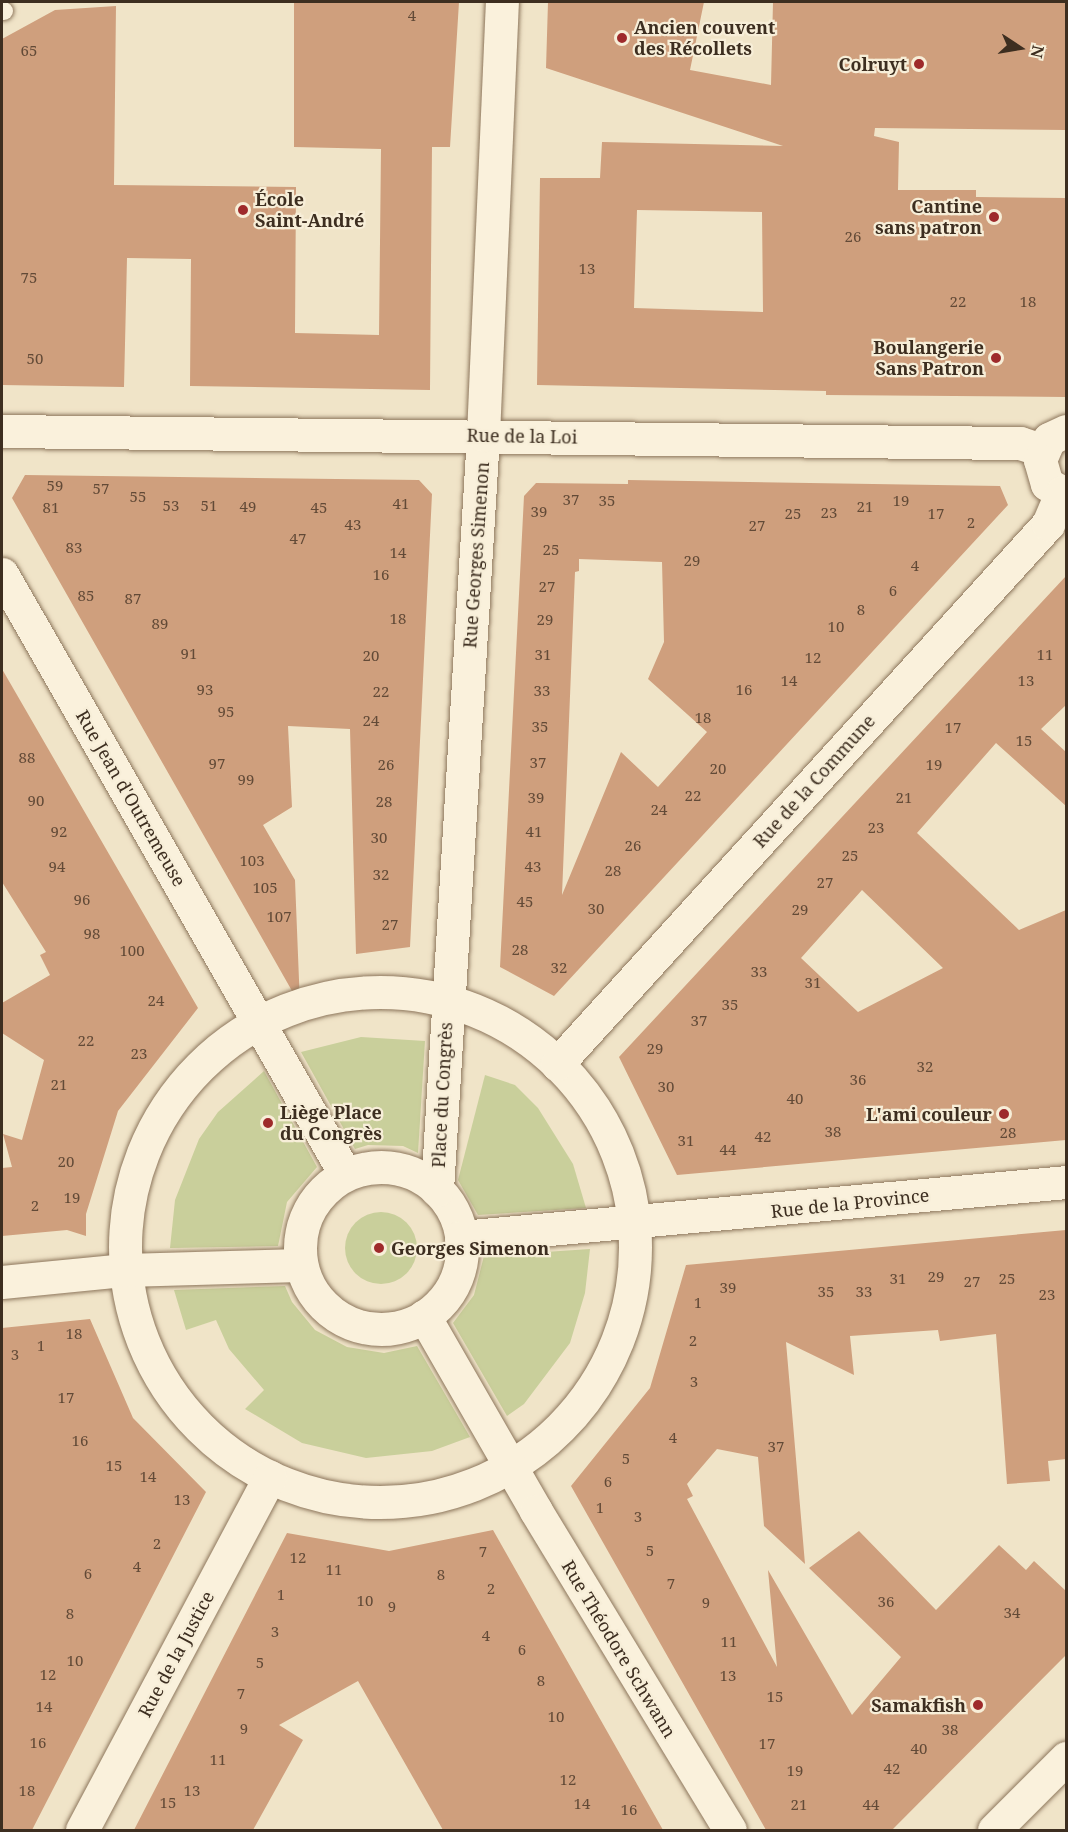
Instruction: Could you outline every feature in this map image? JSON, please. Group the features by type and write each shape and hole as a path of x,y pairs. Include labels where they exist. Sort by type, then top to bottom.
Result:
{"street":[{"name":"Rue Georges Simenon","path":"448,1001 483,435 502,2"},
{"name":"Rue de la Loi","path":"2,431 1020,443 1054,440 1042,474 1064,494"},
{"name":"Rue de la Commune","path":"557,1064 1048,524 1064,494"},
{"name":"Rue Jean d'Outremeuse","path":"2,574 261,1021"},
{"name":"Place du Congrès","path":"357,992 397,992 448,1001 511,1027 557,1064 596,1110 615,1146 634,1223 635,1263 629,1304 610,1364 555,1437 510,1466 481,1482 443,1495 403,1502 363,1502 323,1497 270,1477 217,1444 188,1416 164,1383 132,1310 125,1270 131,1191 143,1152 161,1116 184,1083 212,1054 261,1021 317,999 357,992"},
{"name":"Place du Congrès","path":"437,1190 448,1001"},
{"path":"261,1021 345,1174"},
{"name":"Place du Congrès","path":"371,1167 398,1168 425,1179 437,1190 447,1200 460,1237 462,1257 454,1285 436,1308 412,1324 383,1331 355,1326 329,1312 310,1291 300,1265 299,1238 307,1212 323,1190 345,1174 371,1167"},
{"name":"Rue de la Province","path":"634,1223 1066,1182"},
{"path":"460,1237 634,1223"},
{"path":"2,1282 125,1270 300,1265"},
{"path":"424,1317 510,1466"},
{"name":"Rue Théodore Schwann","path":"510,1466 730,1830"},
{"name":"Rue de la Justice","path":"82,1830 270,1477"},
{"path":"994,1830 1066,1758"}],"green space":[{"path":"361,1037 425,1041 418,1153 403,1146 368,1145 355,1149 301,1052"},
{"path":"264,1071 317,1167 287,1202 278,1246 170,1248 175,1200 199,1139 218,1112"},
{"path":"485,1075 515,1085 538,1108 573,1164 586,1208 478,1215 458,1180"},
{"path":"381,1212 395,1215 407,1222 414,1234 417,1248 414,1262 407,1274 395,1281 381,1284 367,1281 355,1274 348,1262 345,1248 348,1234 355,1222 367,1215"},
{"path":"590,1249 585,1293 570,1343 524,1404 507,1416 453,1323 474,1295 484,1256"},
{"path":"285,1286 292,1302 315,1330 347,1347 384,1353 417,1346 470,1437 432,1451 366,1458 302,1443 245,1409 264,1390 229,1349 216,1320 186,1330 174,1290"}],"building":[{"path":"294,2 459,2 450,147 432,147 430,390 190,386 191,259 127,258 124,387 2,385 2,39 55,10 116,6 114,185 296,187 295,333 379,335 381,149 294,147"},
{"path":"548,2 704,2 690,70 771,85 773,2 1066,2 1066,130 875,128 874,136 899,142 898,190 976,190 976,197 1066,198 1066,397 826,395 826,391 537,385 540,178 600,178 602,142 783,146 546,68","holes":["637,210 762,212 763,312 634,308"]},
{"path":"25,475 419,480 432,494 410,947 356,954 350,729 288,726 292,807 263,825 295,880 300,1005 12,498"},
{"path":"628,480 1000,486 1008,505 554,996 500,967 524,496 536,483 628,484","holes":["579,559 662,562 664,642 648,679 707,732 658,787 621,752 562,895 575,572 579,571"]},
{"path":"1066,576 1066,705 1041,729 1066,752 1066,806 996,743 917,833 1019,930 1066,910 1066,1140 677,1175 619,1057","holes":["862,890 943,968 858,1012 801,958"]},
{"path":"2,669 198,1008 118,1111 86,1214 86,1236 67,1230 2,1236 2,1168 12,1167 3,1134 22,1140 44,1060 2,1033 2,1003 50,975 40,955 46,952 2,882"},
{"path":"1066,1230 1066,1459 1048,1461 1050,1481 1007,1484 996,1334 940,1341 938,1330 850,1336 854,1375 786,1342 805,1564 764,1526 758,1457 717,1449 687,1484 693,1496 687,1499 777,1667 768,1570 852,1715 901,1657 809,1568 859,1531 936,1610 999,1545 1026,1570 1034,1561 1066,1591 1066,1655 892,1830 766,1830 571,1486 650,1388 686,1265"},
{"path":"90,1319 133,1418 206,1492 32,1830 2,1830 2,1328"},
{"path":"493,1530 663,1830 443,1830 358,1681 279,1725 303,1740 253,1830 134,1830 287,1533 389,1551"}],"place":[{"name":"Ancien couvent des Récollets","path":"622,38"},
{"name":"Colruyt","path":"919,64"},
{"name":"École Saint-André","path":"243,210"},
{"name":"Cantine sans patron","path":"994,217"},
{"name":"Boulangerie Sans Patron","path":"996,358"},
{"name":"L'ami couleur","path":"1004,1114"},
{"name":"Liège Place du Congrès","path":"268,1123"},
{"name":"Georges Simenon","path":"379,1248"},
{"name":"Samakfish","path":"978,1705"}]}
